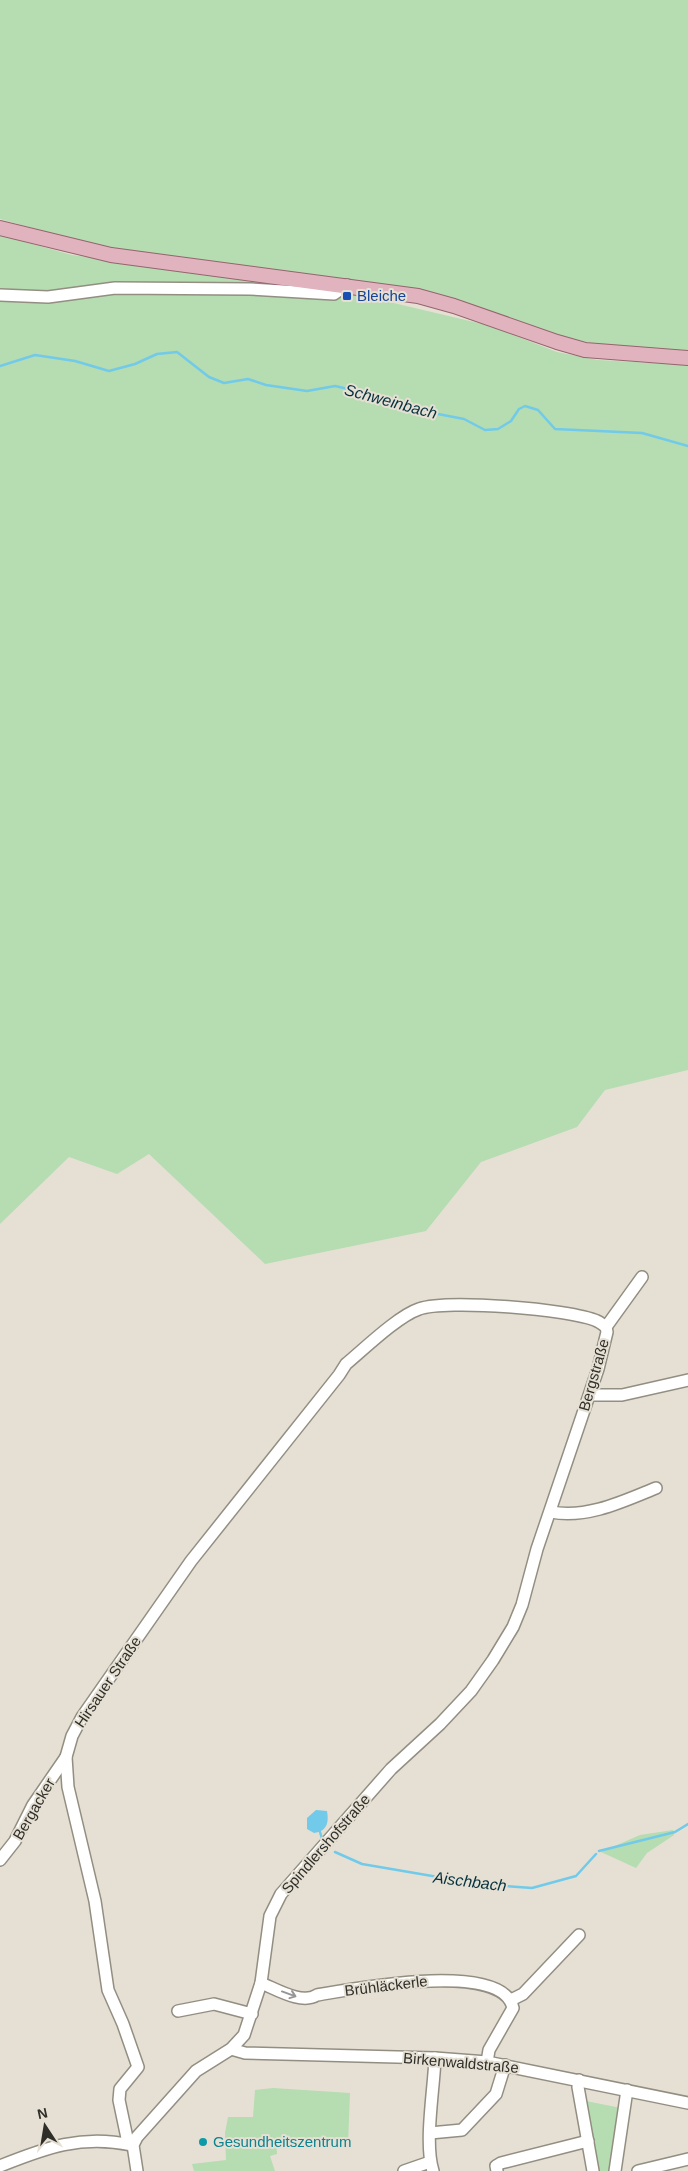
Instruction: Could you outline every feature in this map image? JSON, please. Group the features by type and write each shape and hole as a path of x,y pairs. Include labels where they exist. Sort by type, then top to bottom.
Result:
{"main road":[{"path":"0,228 111,255 347,285 418,296 454,306 585,350 688,358"}],"street":[{"path":"0,294 48,297 115,288 250,289 334,294 347,285"},
{"path":"606,1327 642,1277"},
{"name":"Bergstraße","path":"419,1308 458,1304 544,1311 597,1321 606,1327 606,1342 590,1395 537,1549 522,1605"},
{"name":"Hirsauer Straße","path":"129,2144 119,2100 120,2089 138,2067 108,1990 95,1901 68,1787 66,1757 72,1736 82,1717 190,1562 339,1376 346,1364 408,1313 419,1308"},
{"path":"590,1395 622,1395 688,1380"},
{"path":"551,1512 564,1514 594,1510 656,1488"},
{"name":"Spindlershofstraße","path":"129,2144 196,2071 231,2049 244,2035 260,1983 270,1916 282,1894 391,1769 440,1724 471,1692 513,1627 522,1605"},
{"name":"Bergacker","path":"0,1860 10,1848 33,1805 66,1757"},
{"path":"50,1780 68,1787"},
{"path":"487,2062 489,2050 511,2013 511,2000 523,1994 579,1935"},
{"name":"Brühläckerle","path":"260,1983 303,1999 312,1999 317,1995 388,1983 433,1980 489,1988 503,1992 511,2000"},
{"path":"178,2011 214,2004 252,2014"},
{"name":"Birkenwaldstraße","path":"231,2049 245,2053 435,2058 487,2062 688,2103"},
{"path":"404,2171 432,2167 430,2132 435,2058"},
{"path":"430,2132 462,2130 496,2094 505,2065"},
{"path":"579,2080 578,2087 593,2171"},
{"path":"615,2171 627,2090"},
{"path":"0,2166 55,2146 79,2140 129,2144 137,2171"},
{"path":"497,2171 496,2166 500,2163 588,2141"},
{"path":"638,2171 688,2159"}],"green space":[{"path":"0,0 688,0 688,351 606,346 554,335 460,301 425,292 94,245 0,219"},
{"path":"0,235 72,255 321,288 385,301 491,326 557,352 598,360 688,365 688,1070 605,1090 577,1127 481,1162 426,1231 265,1264 149,1154 117,1174 69,1157 0,1224"},
{"path":"673,1830 674,1835 647,1853 636,1868 601,1852 640,1835"},
{"path":"273,2088 350,2093 348,2144 276,2138 277,2154 270,2156 275,2171 194,2171 192,2164 226,2160 225,2133 228,2117 253,2117 255,2090"},
{"path":"586,2101 621,2108 612,2171 597,2171"}],"water":[{"path":"316,1810 327,1811 328,1819 326,1826 322,1830 314,1833 307,1829 307,1818"}],"waterway":[{"name":"Schweinbach","path":"0,366 35,355 75,361 109,371 135,364 157,354 177,352 209,377 224,383 248,379 266,385 307,391 335,386 366,393 417,410 464,419 485,430 498,429 511,421 519,409 525,406 538,410 555,429 642,433 688,446"},
{"name":"Aischbach","path":"599,1851 675,1832 688,1824"},
{"name":"Aischbach","path":"320,1832 323,1842"},
{"name":"Aischbach","path":"335,1852 362,1864 479,1884 532,1888 576,1876 596,1854"}],"place":[{"name":"Bleiche","path":"347,296"},
{"name":"Gesundheitszentrum","path":"203,2142"}]}
